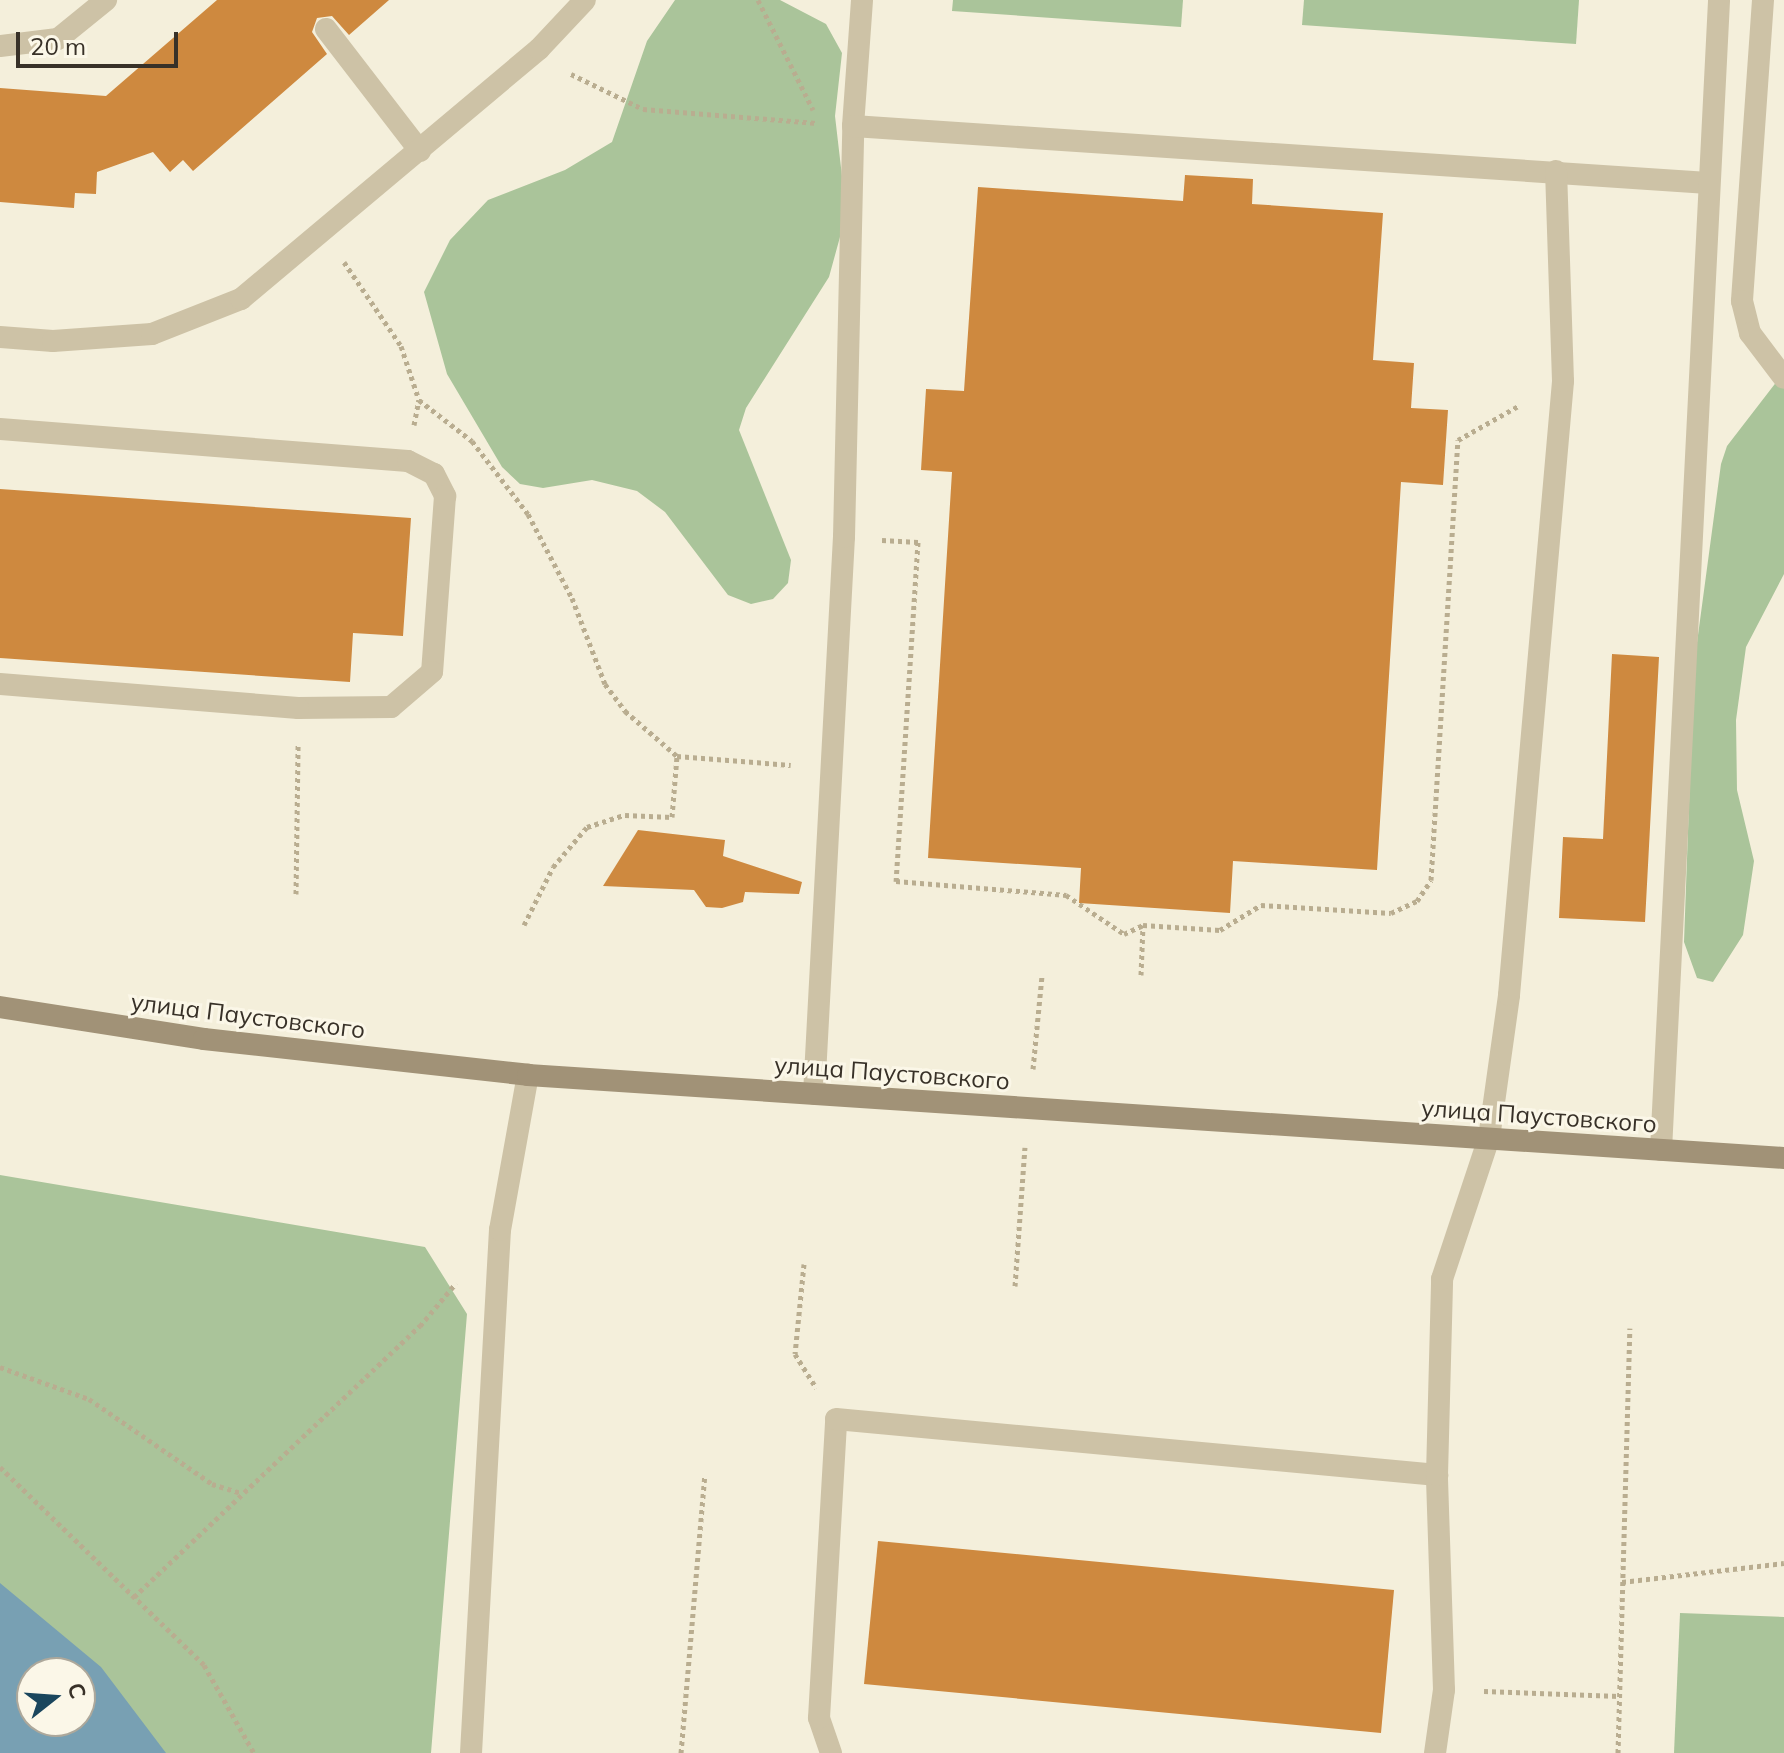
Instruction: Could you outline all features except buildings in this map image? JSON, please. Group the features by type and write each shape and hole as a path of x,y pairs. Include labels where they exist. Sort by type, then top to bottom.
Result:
{"main road":[{"name":"улица Паустовского","path":"0,1007 204,1039 528,1075 1784,1158"}],"lane":[{"path":"0,46 58,39 106,0"},
{"path":"0,337 53,341 152,334 241,299 539,49 585,0"},
{"path":"814,1094 844,537 853,126 862,0"},
{"path":"1661,1150 1719,0"},
{"path":"1763,0 1742,301 1750,333 1784,378"},
{"path":"326,29 420,151"},
{"path":"853,126 1708,183"},
{"path":"1435,1753 1444,1690 1437,1475 1442,1279 1489,1138 1509,995 1563,381 1556,171"},
{"path":"0,429 408,461 434,474 445,496 432,672 391,707 298,708 0,684"},
{"path":"471,1753 500,1230 528,1075"},
{"path":"831,1753 819,1718 836,1419 1437,1475"}],"path":[{"path":"758,0 820,123"},
{"path":"539,49 560,69 643,109 853,126"},
{"path":"321,233 401,346 419,400 472,441 528,514 572,598 605,684 643,730 677,756 759,762"},
{"path":"844,537 918,542 896,881 1066,895 1124,934 1143,925 1220,930 1261,905 1391,913 1417,901 1431,880 1458,440 1563,381"},
{"path":"296,894 298,708"},
{"path":"524,925 553,867 587,827 625,815 672,817 677,756"},
{"path":"1141,975 1143,925"},
{"path":"795,1354 804,1264"},
{"path":"134,1597 420,1326"},
{"path":"1618,1753 1630,1328"},
{"path":"0,1367 89,1399 212,1484 241,1493"},
{"path":"0,1467 204,1665 254,1753"},
{"path":"681,1753 705,1475"},
{"path":"1622,1582 1784,1563"},
{"path":"1444,1690 1619,1696"}],"green space":[{"path":"675,0 780,0 826,24 842,53 835,116 845,202 840,237 829,277 746,408 739,430 791,560 788,583 773,599 751,604 728,595 665,512 637,491 592,480 543,488 520,484 502,467 447,374 424,292 450,240 488,200 565,170 612,142 647,41"},
{"path":"953,0 1183,0 1181,27 952,11"},
{"path":"1304,0 1579,0 1576,44 1302,25"},
{"path":"1784,372 1784,574 1746,647 1736,720 1737,790 1754,861 1743,935 1713,982 1697,978 1684,942 1694,665 1721,464 1727,446"},
{"path":"0,1175 425,1247 467,1314 431,1753 0,1753"},
{"path":"1680,1613 1784,1617 1784,1753 1674,1753"}],"water":[{"path":"0,1583 89,1657 16,1657 16,1737 96,1737 96,1663 166,1753 0,1753"}]}
